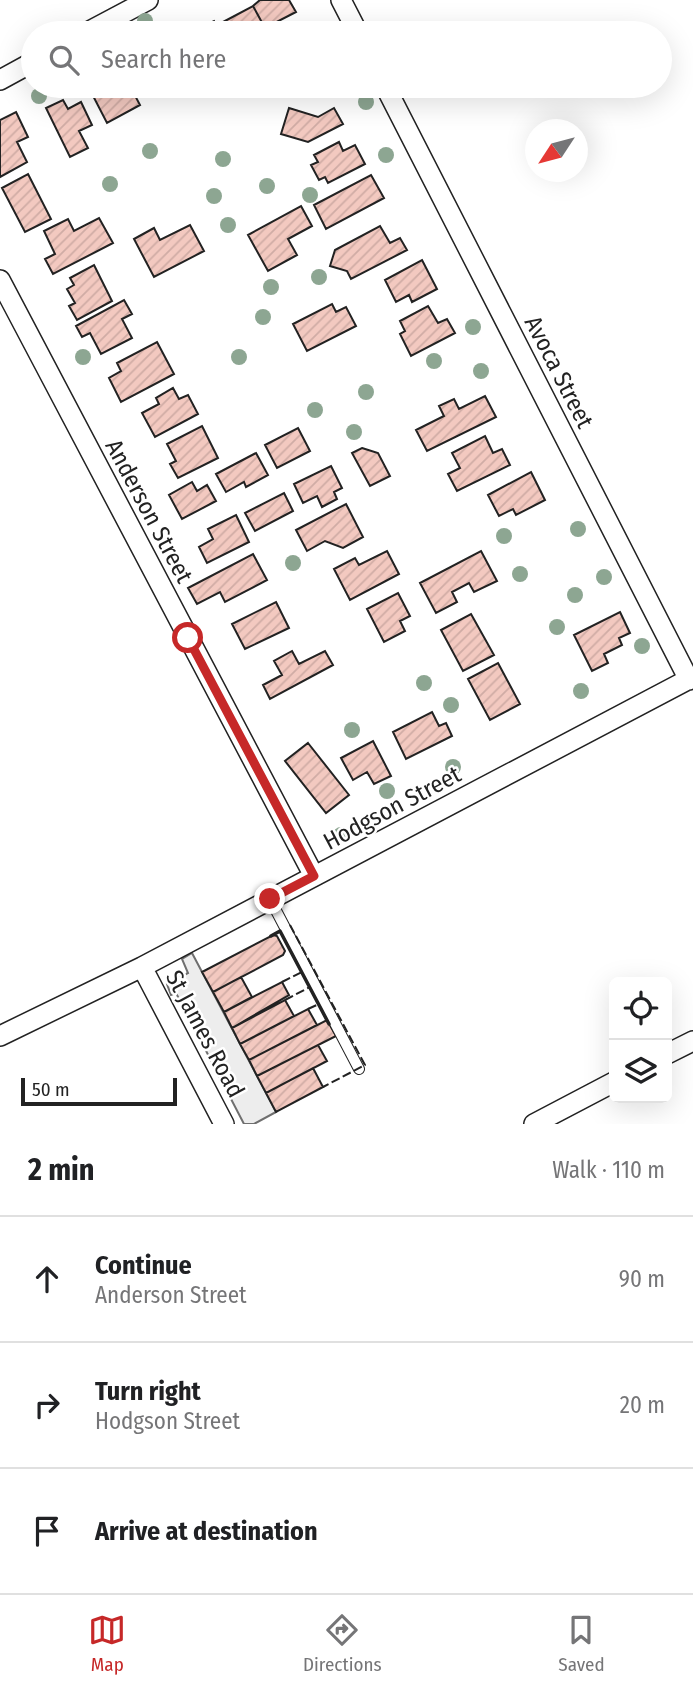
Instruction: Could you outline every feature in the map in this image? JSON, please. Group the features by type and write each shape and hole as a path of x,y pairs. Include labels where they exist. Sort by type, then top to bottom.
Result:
{"street":[{"path":"109,21 148,0"},
{"path":"341,0 352,21"},
{"path":"0,80 21,69"},
{"name":"Avoca Street","path":"391,98 691,678"},
{"name":"Anderson Street","path":"0,280 314,876"},
{"name":"Hodgson Street","path":"2,1029 142,967 691,678"},
{"name":"St James Road","path":"142,967 224,1124"},
{"path":"672,1052 693,1041"},
{"path":"534,1124 609,1085"}],"lane":[{"path":"270,899 359,1069"}],"shaded area":[{"path":"192,953 276,1112 254,1124 244,1124 176,993 171,995 168,987 167,984 188,973 182,959"}],"building":[{"path":"260,0 289,0 296,12 279,21 261,21 253,6"},
{"path":"253,6 261,21 225,21"},
{"path":"94,98 136,98 140,105 107,123"},
{"path":"63,100 68,109 81,102 92,125 79,131 88,148 70,157 46,108"},
{"path":"289,108 318,117 334,108 343,124 308,142 281,134"},
{"path":"16,112 28,137 17,142 27,162 0,177 0,120"},
{"path":"339,142 343,151 355,145 365,164 328,183 325,177 319,180 311,165 318,162 314,155"},
{"path":"28,174 51,219 25,232 2,188"},
{"path":"371,175 384,198 326,229 314,205"},
{"path":"301,206 312,226 288,239 297,255 268,271 248,235"},
{"path":"99,218 113,243 53,274 45,259 55,254 44,231 68,219 74,231"},
{"path":"190,225 204,251 154,277 134,239 154,228 160,240"},
{"path":"380,226 390,243 400,238 407,250 351,279 347,271 330,266 335,250"},
{"path":"422,260 437,289 412,302 409,295 396,302 385,280"},
{"path":"94,265 112,301 77,320 69,306 75,303 67,289 74,285 70,278"},
{"path":"124,300 132,314 122,319 132,338 101,354 90,333 82,337 76,326"},
{"path":"332,304 336,312 346,307 356,326 307,351 293,324"},
{"path":"428,306 438,323 447,319 455,333 411,356 400,334 405,331 400,321"},
{"path":"157,342 174,374 121,402 109,378 121,371 117,363"},
{"path":"173,388 179,399 188,395 198,414 155,437 142,413 159,404 156,398"},
{"path":"485,396 496,417 427,451 416,430 444,416 439,406 454,399 459,409"},
{"path":"202,426 218,458 178,478 170,464 176,461 167,444"},
{"path":"298,428 310,451 277,468 265,445"},
{"path":"485,436 493,453 502,449 510,465 457,491 448,474 460,468 452,453"},
{"path":"362,448 378,453 390,476 370,486 352,453"},
{"path":"256,453 268,475 246,487 244,482 226,492 216,474"},
{"path":"331,466 342,488 334,492 337,499 322,507 317,496 303,503 294,484"},
{"path":"531,472 545,500 516,515 513,509 499,516 488,495"},
{"path":"192,482 197,491 207,485 216,501 182,519 169,495"},
{"path":"284,493 293,511 255,531 245,513"},
{"path":"346,504 363,537 343,548 325,541 307,551 296,530"},
{"path":"236,515 249,542 207,563 199,547 213,539 208,529"},
{"path":"387,551 399,574 350,600 334,569 355,558 359,565"},
{"path":"481,551 497,581 474,592 469,583 452,592 457,602 436,613 420,583"},
{"path":"253,554 267,580 225,602 220,592 197,604 188,588"},
{"path":"398,593 410,616 400,621 405,631 384,642 367,609"},
{"path":"276,602 289,628 245,649 232,624"},
{"path":"620,612 630,633 619,638 622,645 604,654 608,663 592,671 574,635"},
{"path":"471,614 494,655 463,671 441,630"},
{"path":"292,651 299,664 325,651 333,665 270,699 263,685 282,675 274,661"},
{"path":"498,663 520,704 490,720 468,679"},
{"path":"432,712 439,726 446,723 452,736 406,759 393,732"},
{"path":"373,741 391,776 374,784 367,772 353,780 341,758"},
{"path":"308,743 349,795 326,813 285,761"},
{"path":"273,935 277,936 285,951 283,955 213,992 202,972"},
{"path":"241,977 252,997 224,1012 213,992"},
{"path":"282,982 289,995 232,1028 224,1012"},
{"path":"285,1000 294,1016 240,1044 232,1028"},
{"path":"308,1009 317,1025 249,1060 240,1044"},
{"path":"327,1020 336,1036 257,1076 249,1060"},
{"path":"318,1045 327,1061 266,1093 257,1076"},
{"path":"313,1068 323,1087 276,1112 266,1093"}],"fence":[{"path":"290,925 365,1065 323,1087"},
{"path":"282,982 302,972"},
{"path":"285,1000 310,987"},
{"path":"308,1009 319,1004"}],"wall":[{"path":"271,936 280,931 329,1024"}],"route":[{"path":"188,638 314,876 270,899"}]}
